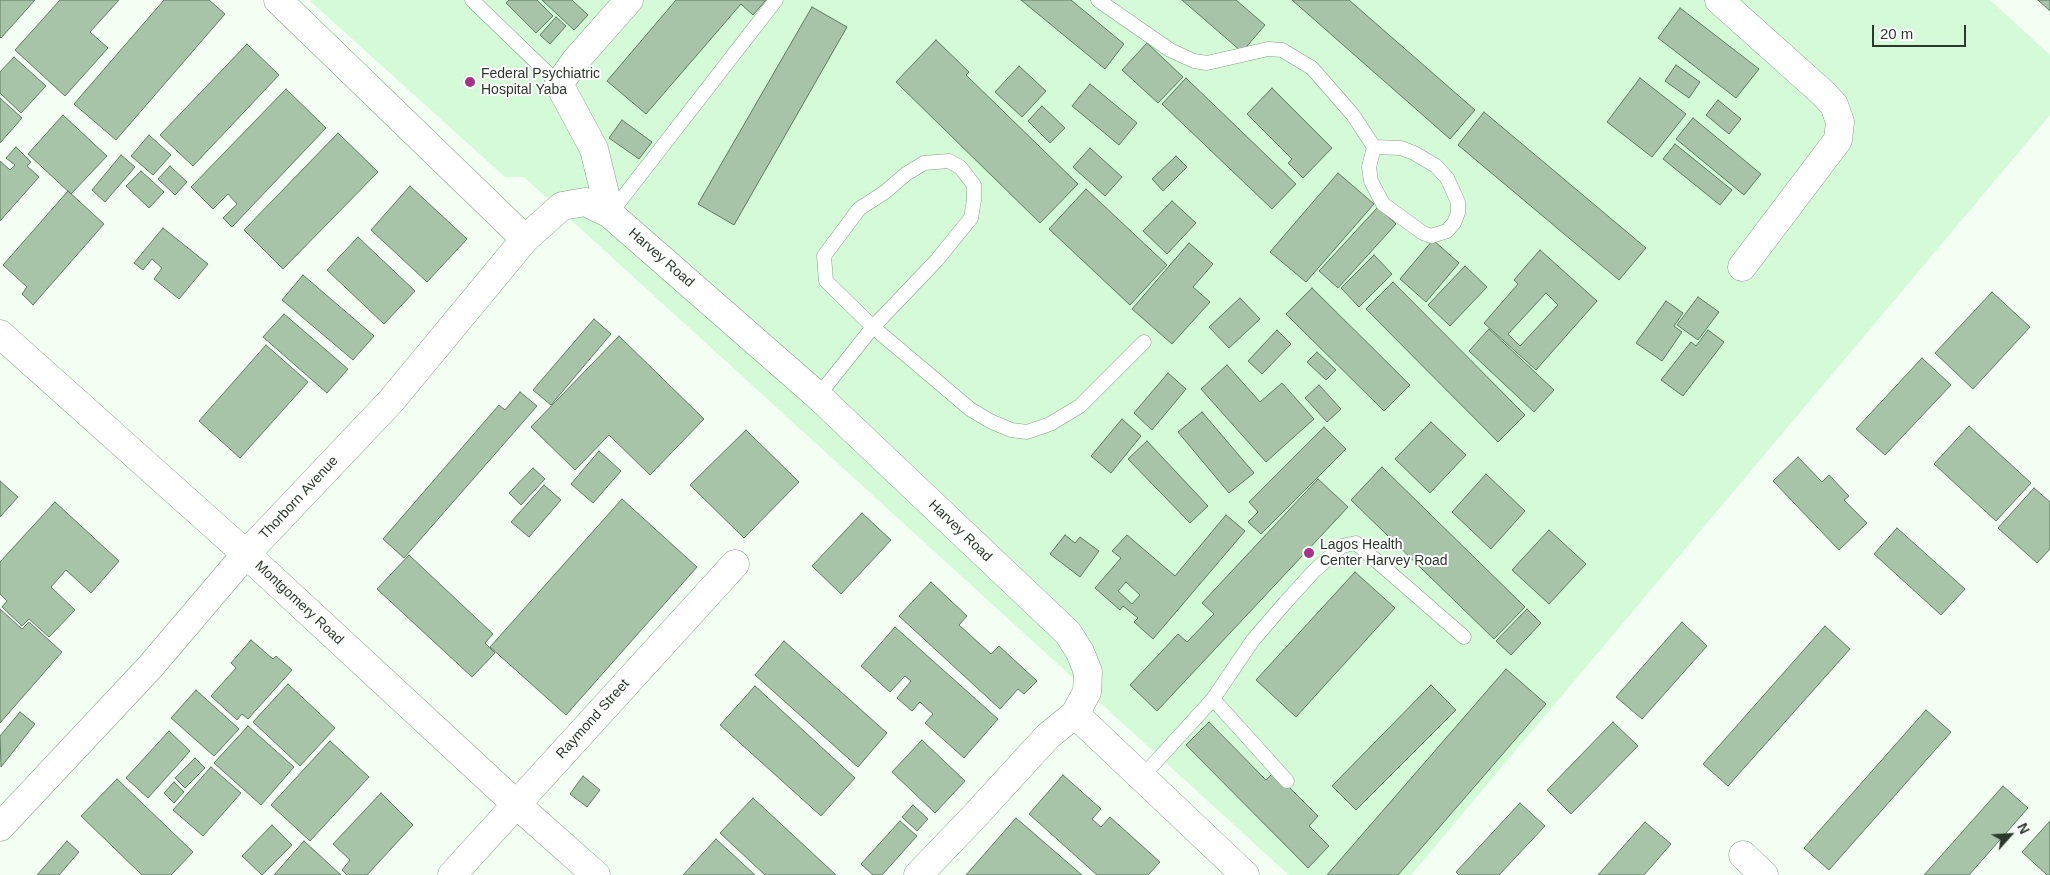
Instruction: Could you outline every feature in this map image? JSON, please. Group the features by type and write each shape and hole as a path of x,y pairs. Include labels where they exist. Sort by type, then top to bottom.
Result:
{"street":[{"path":"278,0 525,239"},
{"path":"610,214 594,149 559,84 576,60 629,0"},
{"path":"1719,0 1824,94 1834,105 1840,122 1838,140 1742,266"},
{"name":"Thorborn Avenue","path":"3,819 150,667 246,554 391,400 525,239 562,206 585,202 610,214"},
{"name":"Harvey Road","path":"610,214 818,396 1068,633 1080,652 1088,672 1087,692 1075,714"},
{"name":"Montgomery Road","path":"0,334 246,554 516,804 596,875"},
{"name":"Raymond Street","path":"452,875 735,564"},
{"path":"918,875 1048,736 1075,714 1245,875"},
{"path":"1743,855 1764,875"}],"lane":[{"path":"472,0 559,84"},
{"path":"610,214 776,0"},
{"path":"1098,0 1170,50 1194,61 1207,63 1268,49 1282,50 1312,68 1353,115 1374,147 1369,167 1371,181 1383,204 1430,236 1447,231 1454,223 1458,213 1458,202 1447,178 1436,166 1414,153 1401,148 1374,147"},
{"path":"818,396 873,327 937,260 971,218 974,185 960,167 949,161 924,163 859,209 824,256 826,280 873,327 970,409 990,421 1011,430 1027,432 1050,424 1080,406 1144,342"},
{"path":"1141,778 1213,699 1253,640 1308,577 1342,546 1356,543 1464,637"},
{"path":"1213,699 1287,781"}],"shaded area":[{"name":"Lagos Health Center Harvey Road","path":"309,0 1990,0 2050,55 2050,115 1411,875 1289,875 524,177 505,177"}],"building":[{"path":"0,0 35,0 1,38 0,37"},
{"path":"60,0 119,0 90,32 108,48 65,96 15,50"},
{"path":"164,0 209,0 225,14 116,140 74,104"},
{"path":"509,0 537,0 553,16 536,33 506,3"},
{"path":"542,0 572,0 588,15 574,30"},
{"path":"676,0 766,0 753,15 741,4 646,114 607,81"},
{"path":"1021,0 1071,0 1124,44 1105,69"},
{"path":"1182,0 1236,0 1265,25 1242,52"},
{"path":"1292,0 1349,0 1475,110 1450,139"},
{"path":"2038,0 2050,0 2050,11"},
{"path":"812,7 847,27 734,225 698,204"},
{"path":"1680,8 1759,69 1736,98 1658,38"},
{"path":"556,17 566,26 550,44 540,35"},
{"path":"936,40 969,72 966,75 1078,184 1040,223 896,82"},
{"path":"1147,43 1183,77 1158,103 1122,70"},
{"path":"247,44 279,75 193,166 160,135"},
{"path":"14,57 46,86 21,113 0,93 0,72"},
{"path":"1676,65 1700,82 1689,98 1665,81"},
{"path":"1019,66 1046,91 1022,117 995,92"},
{"path":"1186,78 1296,184 1272,209 1162,104"},
{"path":"1640,78 1686,114 1652,157 1607,122"},
{"path":"1090,84 1137,123 1119,145 1072,106"},
{"path":"1272,88 1332,148 1303,178 1288,163 1292,159 1247,114"},
{"path":"286,89 326,128 232,227 223,218 237,204 228,194 213,209 191,187"},
{"path":"0,98 22,118 0,143"},
{"path":"1718,100 1741,119 1729,134 1706,115"},
{"path":"1042,106 1065,128 1050,143 1028,121"},
{"path":"1484,112 1646,248 1619,280 1458,145"},
{"path":"63,115 107,156 71,194 28,154"},
{"path":"1693,118 1761,174 1744,195 1676,139"},
{"path":"622,120 652,142 639,159 609,138"},
{"path":"338,133 378,172 283,269 244,230"},
{"path":"149,135 171,155 153,175 131,156"},
{"path":"1675,144 1732,190 1720,205 1663,159"},
{"path":"16,147 31,162 27,166 39,177 0,221 0,161 10,170 15,165 6,158"},
{"path":"1090,148 1122,177 1105,196 1073,167"},
{"path":"121,155 135,167 105,202 92,190"},
{"path":"1176,156 1187,167 1163,191 1152,179"},
{"path":"170,166 187,182 175,195 158,179"},
{"path":"141,171 164,192 149,208 126,186"},
{"path":"1338,173 1374,204 1306,282 1270,252"},
{"path":"410,186 467,239 427,282 371,230"},
{"path":"1086,189 1167,265 1130,305 1049,229"},
{"path":"68,191 104,224 33,305 22,294 27,287 3,265"},
{"path":"1172,201 1196,223 1167,254 1143,231"},
{"path":"1378,207 1396,224 1338,288 1319,271"},
{"path":"163,228 208,264 179,299 154,279 162,268 152,259 143,270 134,263"},
{"path":"358,237 415,291 384,324 327,270"},
{"path":"1433,240 1459,263 1426,302 1400,279"},
{"path":"1189,243 1213,264 1193,287 1210,302 1172,344 1132,309"},
{"path":"1540,250 1597,301 1536,370 1484,323 1518,284 1514,280","holes":["1546,293 1558,305 1520,346 1508,334"]},
{"path":"1374,255 1392,274 1359,307 1341,288"},
{"path":"1465,266 1487,287 1450,326 1428,305"},
{"path":"303,275 374,336 353,360 282,300"},
{"path":"1393,282 1525,415 1498,442 1366,309"},
{"path":"1312,288 1410,385 1384,411 1286,314"},
{"path":"1992,292 2030,327 1973,389 1935,353"},
{"path":"1698,297 1719,312 1698,340 1677,325"},
{"path":"1240,298 1260,319 1229,348 1209,327"},
{"path":"1666,301 1683,313 1674,326 1682,332 1662,361 1636,343"},
{"path":"284,314 348,369 327,393 263,337"},
{"path":"594,319 611,334 551,405 533,390"},
{"path":"1489,329 1554,390 1534,412 1469,351"},
{"path":"1277,330 1291,344 1262,374 1248,361"},
{"path":"1708,330 1724,342 1683,396 1661,380 1691,342 1696,346"},
{"path":"619,336 704,419 650,475 609,435 575,470 531,427"},
{"path":"266,345 308,382 240,458 199,421"},
{"path":"1317,352 1336,370 1326,380 1307,362"},
{"path":"1922,358 1951,385 1885,455 1856,429"},
{"path":"1227,365 1260,402 1282,383 1314,419 1266,462 1201,389"},
{"path":"1168,373 1186,389 1152,430 1134,413"},
{"path":"1319,385 1341,409 1327,422 1305,398"},
{"path":"520,392 537,406 404,558 383,539 499,405 505,410"},
{"path":"1202,412 1254,473 1229,493 1178,432"},
{"path":"1122,419 1141,436 1111,473 1091,456"},
{"path":"1431,422 1466,455 1430,493 1395,459"},
{"path":"1969,426 2031,483 1996,521 1934,464"},
{"path":"1324,427 1346,449 1261,534 1248,522 1258,512 1249,502"},
{"path":"746,430 799,482 744,538 690,485"},
{"path":"1147,441 1208,506 1190,523 1128,459"},
{"path":"599,451 621,471 593,503 571,484"},
{"path":"1798,457 1822,482 1829,475 1849,496 1844,500 1867,523 1839,550 1773,481"},
{"path":"1382,467 1525,607 1494,639 1351,500"},
{"path":"533,468 545,479 521,505 509,493"},
{"path":"1486,474 1525,511 1491,549 1452,512"},
{"path":"1318,479 1348,507 1157,711 1130,685 1178,634 1187,642 1214,614 1202,603"},
{"path":"0,481 18,497 0,517"},
{"path":"544,485 561,500 529,537 511,522"},
{"path":"2034,488 2050,502 2050,549 2037,563 1998,528"},
{"path":"622,499 697,567 566,715 490,647"},
{"path":"55,502 119,561 91,593 66,570 51,587 75,610 49,637 29,619 22,626 2,607 7,601 0,594 0,562"},
{"path":"862,513 891,540 841,594 812,566"},
{"path":"1226,515 1245,531 1153,639 1134,622 1138,618 1123,606 1120,610 1095,588 1121,558 1112,551 1127,535 1175,576","holes":["1126,582 1140,595 1132,604 1118,591"]},
{"path":"1897,528 1965,589 1941,615 1874,554"},
{"path":"1549,530 1586,564 1549,604 1512,570"},
{"path":"1065,535 1075,543 1080,537 1099,551 1080,577 1050,554"},
{"path":"409,555 493,634 485,643 495,653 472,677 377,589"},
{"path":"1355,572 1395,608 1296,717 1256,680"},
{"path":"931,582 967,616 959,625 991,654 999,646 1037,681 1024,694 1018,689 1000,709 899,616"},
{"path":"0,609 22,629 29,622 62,652 0,723"},
{"path":"1527,609 1541,623 1511,655 1496,641"},
{"path":"1682,622 1707,646 1642,719 1616,697"},
{"path":"1825,626 1850,649 1728,786 1703,764"},
{"path":"895,627 998,719 964,758 925,723 933,714 920,702 912,711 897,698 911,681 905,676 890,692 861,666"},
{"path":"251,640 273,659 276,656 292,670 248,719 242,714 237,720 211,696 236,668 231,663"},
{"path":"784,641 887,733 858,767 755,675"},
{"path":"1506,669 1546,704 1398,875 1327,875"},
{"path":"288,684 335,728 300,766 253,722"},
{"path":"1431,685 1456,710 1356,810 1332,786"},
{"path":"755,686 855,778 821,816 720,725"},
{"path":"196,690 239,729 214,756 171,718"},
{"path":"1926,710 1951,732 1829,870 1804,848"},
{"path":"20,712 35,724 1,767 0,736"},
{"path":"1209,722 1266,780 1274,772 1318,816 1309,826 1329,846 1308,868 1186,745"},
{"path":"1613,722 1638,746 1571,814 1547,790"},
{"path":"248,726 294,767 261,805 214,763"},
{"path":"169,731 190,751 148,798 126,778"},
{"path":"922,740 965,781 935,813 892,772"},
{"path":"330,741 369,777 310,841 271,805"},
{"path":"195,758 205,768 185,788 175,778"},
{"path":"211,767 241,793 203,836 173,810"},
{"path":"1063,775 1101,809 1092,819 1101,827 1110,817 1160,862 1148,875 1097,875 1029,814"},
{"path":"583,776 600,790 587,807 570,794"},
{"path":"117,779 193,852 171,875 142,875 81,816"},
{"path":"174,782 184,792 174,803 164,793"},
{"path":"2003,786 2028,808 1969,875 1924,875"},
{"path":"381,793 413,825 367,875 347,875 342,870 350,860 333,844"},
{"path":"753,798 836,875 765,875 720,833"},
{"path":"1520,803 1545,826 1499,875 1459,875 1456,872"},
{"path":"913,805 928,819 917,831 902,817"},
{"path":"1016,818 1082,875 966,875"},
{"path":"900,821 917,836 882,875 873,875 861,864"},
{"path":"2050,821 2050,875 2047,875 2022,852"},
{"path":"1645,822 1671,844 1644,875 1598,875"},
{"path":"272,825 292,845 262,875 242,856"},
{"path":"716,839 755,875 683,875"},
{"path":"67,841 79,852 59,875 37,875"},
{"path":"304,841 341,875 274,875"}],"place":[{"name":"Federal Psychiatric Hospital Yaba","path":"470,82"},
{"name":"Lagos Health Center Harvey Road","path":"1309,553"}]}
